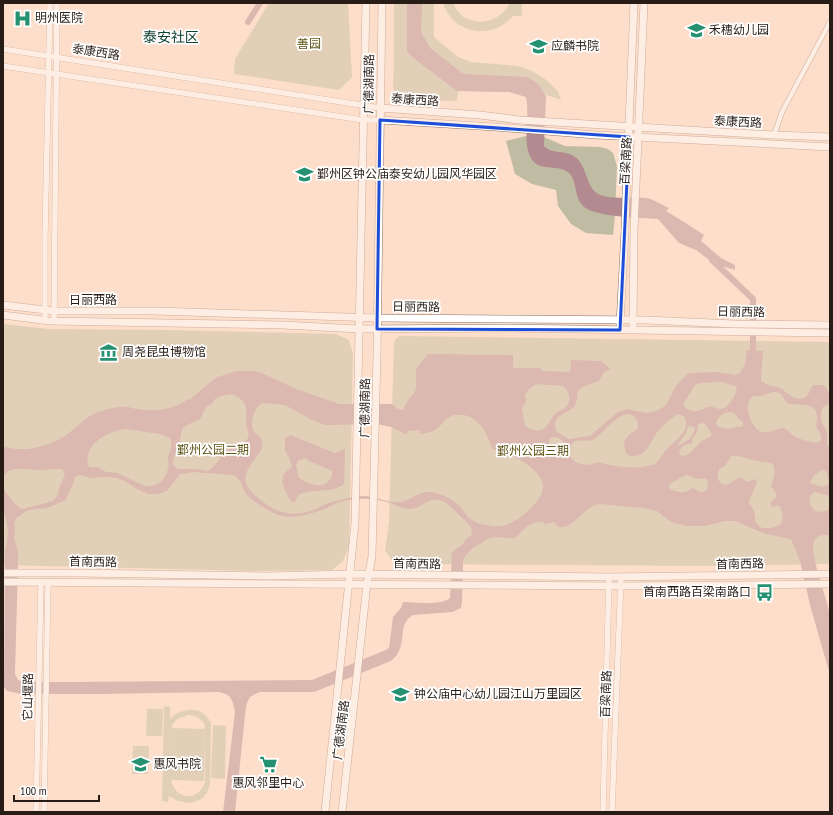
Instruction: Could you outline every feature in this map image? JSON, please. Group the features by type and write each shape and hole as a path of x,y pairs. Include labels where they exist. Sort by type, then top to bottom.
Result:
{"main road":[{"name":"广德湖南路","path":"325,812 355,524 366,3"},
{"name":"广德湖南路","path":"342,812 367,584 372,556 377,355 382,3"},
{"name":"百梁南路","path":"620,330 634,3"},
{"name":"百梁南路","path":"633,330 635,196 644,3"},
{"name":"泰康西路","path":"380,108 480,115 545,122 830,137"},
{"name":"泰康西路","path":"380,120 629,137 830,147"},
{"name":"日丽西路","path":"3,305 46,310 155,311 377,318 633,320 735,324 830,325"},
{"name":"日丽西路","path":"3,316 45,321 283,325 359,329 509,328 830,333"},
{"name":"首南西路","path":"3,573 267,576 369,574 609,577 830,574"},
{"name":"首南西路","path":"3,582 609,586 830,584"}],"street":[{"path":"45,321 45,236 50,3"},
{"path":"54,321 57,3"},
{"path":"774,135 782,112 830,22"},
{"name":"泰康西路","path":"3,49 380,108"},
{"name":"泰康西路","path":"3,66 363,120 380,120"},
{"name":"百梁南路","path":"603,812 609,577"},
{"name":"百梁南路","path":"612,812 622,577"},
{"name":"它山堰路","path":"36,812 44,583"},
{"name":"它山堰路","path":"44,583 44,812"}],"highlighted area":[{"path":"380,120 629,137 620,330 377,329"}],"green space":[{"name":"善园","path":"269,3 348,3 352,77 339,90 234,74 235,59"},
{"path":"394,3 434,3 434,37 458,57 471,62 518,66 532,71 545,79 558,91 561,100 544,94 521,94 509,92 458,91 457,101 411,100 396,94 393,87"},
{"path":"443,3 453,3 458,11 473,21 481,22 498,17 505,11 510,3 522,3 522,16 513,16 504,24 495,29 484,31 474,30 455,22"},
{"path":"526,136 544,137 565,146 600,147 608,149 613,153 617,166 613,235 586,233 571,224 558,206 556,190 532,184 515,174 506,141"},
{"name":"鄞州公园二期","path":"3,324 49,329 336,334 349,340 353,354 349,547 343,561 332,570 255,571 3,565"},
{"name":"鄞州公园三期","path":"399,336 830,342 830,564 729,566 395,564 385,551 389,522 394,341"},
{"path":"164,706 170,707 170,719 186,710 203,713 211,723 210,784 207,793 202,799 190,803 178,801 169,796 168,802 162,801","holes":["188,715 198,718 205,725 205,729 172,728 170,778 172,725 177,719","205,729 205,782 198,793 187,796 177,792 173,787 171,780 204,781"]},
{"path":"147,709 163,709 162,736 146,736"},
{"path":"213,725 226,726 225,779 211,778"},
{"path":"133,746 149,746 148,774 132,774"}],"shaded area":[{"path":"407,3 422,3 421,32 430,48 462,73 527,77 538,84 546,96 544,146 547,149 567,153 575,157 582,166 595,192 600,195 610,197 649,199 669,208 666,211 704,235 701,241 721,258 735,265 735,270 712,262 696,250 679,243 658,219 607,215 589,210 583,206 578,199 573,179 569,173 561,169 541,166 532,160 527,147 526,97 509,92 457,91 411,56 407,51"},
{"path":"747,350 763,351 761,381 764,383 769,386 782,389 792,396 801,399 806,397 813,385 822,385 826,387 830,395 830,403 823,407 821,412 821,421 827,432 827,444 830,448 830,496 814,492 809,500 815,511 826,511 830,509 830,535 821,535 817,537 814,541 813,548 816,566 829,608 831,638 830,675 810,605 800,561 791,539 766,534 735,521 725,521 705,526 686,526 671,522 657,511 644,508 600,504 589,508 575,521 565,527 558,527 554,522 546,524 537,522 529,525 515,538 489,538 473,548 463,560 461,608 452,612 413,615 405,624 400,649 391,661 314,692 260,692 254,694 248,700 246,706 235,812 223,812 235,712 231,698 226,694 219,692 21,694 7,691 4,687 5,550 8,533 5,516 3,514 3,488 9,497 23,509 53,501 58,495 59,488 65,475 63,470 60,469 13,469 5,474 3,478 3,446 28,449 46,445 62,438 92,415 111,408 126,407 158,410 171,408 188,399 189,400 218,377 236,371 255,371 296,389 339,404 392,404 398,409 403,410 408,400 415,392 416,369 428,354 513,355 513,368 541,368 541,371 570,372 571,360 601,361 611,369 604,372 599,381 584,386 579,390 574,407 558,417 555,423 557,432 569,439 590,436 618,412 626,409 647,413 659,410 666,405 676,386 687,374 716,372 736,375 740,373 745,364","holes":["722,382 737,388 732,401 720,409 708,407 699,411 692,411 684,407 684,402 696,384","537,384 563,386 569,394 569,402 565,408 552,417 545,428 542,430 536,430 525,426 522,408 526,402 525,395 530,388","776,392 781,394 787,403 812,407 817,415 816,425 821,436 820,442 810,442 799,438 784,428 768,432 758,430 752,422 748,411 749,400 753,396 760,396","230,394 240,398 243,401 246,408 246,423 249,434 247,440 229,448 208,471 178,469 173,464 173,459 179,446 182,429 200,419 206,407 212,404 215,399","262,403 285,405 312,420 325,425 377,424 391,427 405,434 407,434 407,431 419,430 420,434 433,431 451,416 467,416 479,423 494,449 527,464 536,472 542,481 542,492 534,505 528,511 514,521 502,526 487,525 475,522 469,518 459,505 451,499 442,495 428,492 420,493 400,502 391,502 364,496 335,501 325,504 312,511 299,514 281,512 269,506 257,497 246,483 248,470 262,447 262,441 253,430 252,426 252,419 255,411","728,412 734,413 743,422 743,426 727,429 719,427 716,424 722,415","627,414 632,415 637,420 638,428 624,441 625,451 629,456 637,456 645,451 658,431 678,414 684,416 686,421 685,430 655,464 641,467 621,467 599,463 585,465 577,463 570,456 570,448 575,441 588,441 596,438 615,420","703,423 706,425 711,433 711,436 702,441 691,453 681,456 679,453 682,447 692,443 692,439 697,432 698,424","688,427 694,427 695,429 690,439 678,446 686,433","126,429 160,434 170,438 171,445 168,457 167,473 160,483 153,486 145,486 117,473 106,472 98,467 89,467 87,458 90,449 98,440 108,434","550,438 559,438 565,445 566,450 564,455 556,455 551,450 549,443","731,456 739,456 773,464 774,475 771,486 777,497 771,502 771,505 772,507 778,505 781,509 783,516 781,524 771,528 762,528 756,523 754,511 749,503 750,497 757,482 755,479 747,482 740,477 727,485 718,480 719,469 725,466","822,470 826,471 829,480 828,485 822,487 810,483 814,475","194,472 233,475 239,480 245,492 251,499 273,513 287,517 311,514 338,502 353,499 379,500 403,508 411,509 436,499 443,501 471,527 472,535 452,552 450,598 434,603 403,602 401,608 393,617 389,648 312,680 65,682 24,682 18,680 15,674 18,562 18,553 14,537 14,524 16,518 28,510 47,508 66,500 76,476 80,475 92,478 117,478 148,494 158,494 167,491 180,474","686,475 697,479 705,478 708,480 708,485 706,491 704,492 692,488 681,492 669,488 671,483"]},
{"path":"290,435 335,453 345,449 344,484 333,489 303,493 298,495 295,502 292,502 283,486 282,479 287,471 292,467 285,450 285,439","holes":["306,458 309,461 333,471 328,482 324,485 314,485 299,478 296,466 298,461"]}],"waterway":[{"path":"248,22 260,3"},
{"path":"712,260 753,299 753,357"}],"place":[{"name":"明州医院","path":"22,18"},
{"name":"禾穗幼儿园","path":"696,30"},
{"name":"应麟书院","path":"538,46"},
{"name":"鄞州区钟公庙泰安幼儿园风华园区","path":"304,174"},
{"name":"周尧昆虫博物馆","path":"109,352"},
{"name":"首南西路百梁南路口","path":"764,592"},
{"name":"钟公庙中心幼儿园江山万里园区","path":"401,694"},
{"name":"惠风书院","path":"140,764"},
{"name":"惠风邻里中心","path":"268,764"}],"district":[{"name":"泰安社区","path":"171,37"}]}
